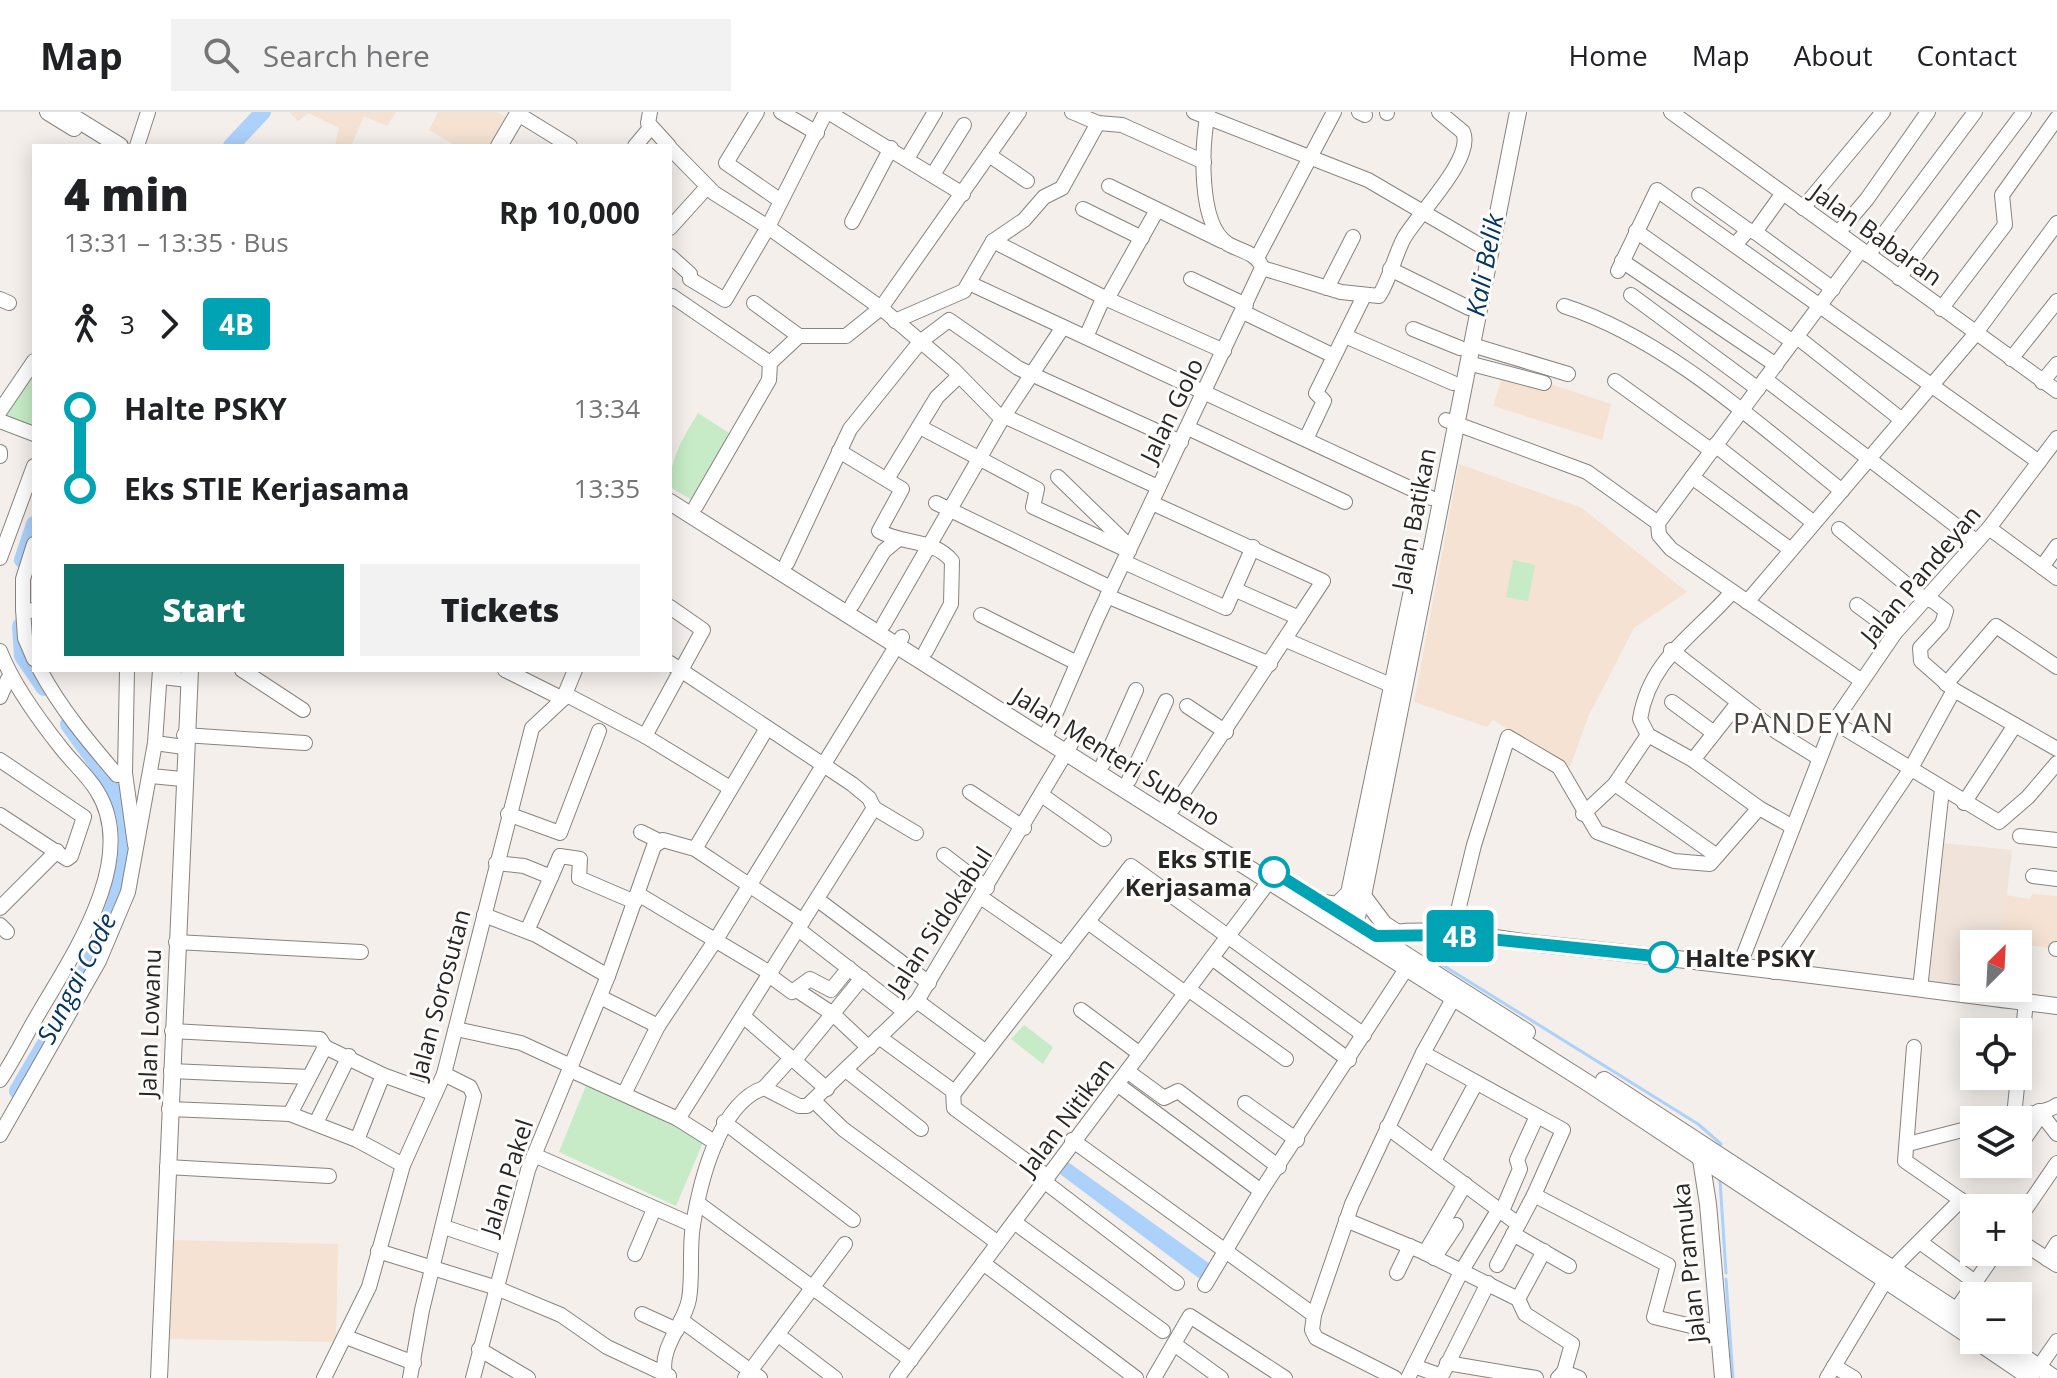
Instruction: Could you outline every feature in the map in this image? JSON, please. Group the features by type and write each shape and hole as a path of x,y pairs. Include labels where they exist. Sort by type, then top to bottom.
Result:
{"main road":[{"path":"48,112 99,144"},
{"path":"65,112 117,144"},
{"name":"Jalan Batikan","path":"1356,930 1357,894 1467,352 1507,112"},
{"name":"Jalan Batikan","path":"1390,730 1393,686 1418,587 1431,498 1451,422 1453,383 1467,352 1469,308 1518,112"},
{"path":"500,144 519,113"},
{"name":"Jalan Menteri Supeno","path":"672,491 884,624 900,641 926,651 1047,734"},
{"name":"Jalan Menteri Supeno","path":"672,503 900,641 1270,880 1426,968 1890,1274"},
{"name":"Jalan Lowanu","path":"159,1378 182,779 189,675"},
{"name":"Jalan Menteri Supeno","path":"1069,748 1103,764 1324,903 1406,969 1453,999 1591,1078"},
{"path":"1324,903 1337,905 1357,894 1384,924 1398,933"},
{"path":"1356,930 1452,935 1960,994"},
{"path":"1426,968 1424,945 1431,934"},
{"path":"2026,1002 2057,1006"},
{"name":"Jalan Pramuka","path":"1700,1149 1708,1204 1723,1378"},
{"path":"1890,1274 1960,1313"},
{"path":"1890,1274 1960,1328"},
{"path":"2000,1354 2035,1373 2054,1378"},
{"path":"2015,1354 2035,1373"}],"street":[{"path":"138,144 148,112"},
{"path":"757,112 726,163 781,201"},
{"path":"781,112 817,133"},
{"path":"690,279 725,300 768,227 827,112 908,157 963,194"},
{"path":"908,157 935,112"},
{"path":"754,303 799,336 846,336 881,308 1019,112"},
{"path":"1072,112 1098,123 1122,125 1204,162"},
{"name":"Jalan Golo","path":"1047,734 1127,553 1245,309 1260,263 1334,112"},
{"path":"1109,186 1260,263 1327,288 1379,296 1404,238 1447,180 1467,140 1463,132 1439,112"},
{"path":"1803,208 1883,112"},
{"path":"1838,233 1867,199 1928,112"},
{"path":"1862,681 1668,547 1659,535 1658,523 1833,289 1865,253 1975,112"},
{"path":"1899,278 2024,112"},
{"path":"519,113 567,144"},
{"path":"1226,243 1215,231 1207,206 1203,113 1368,180 1486,247"},
{"name":"Jalan Babaran","path":"1680,114 1803,208 2057,391"},
{"path":"1941,309 2005,225 2002,195 2057,118"},
{"path":"636,144 650,119 667,144"},
{"path":"895,321 959,294 969,283 993,241 1024,220 1044,197 1062,188 1098,123"},
{"path":"934,173 964,125"},
{"path":"852,222 891,148"},
{"path":"672,150 707,187 881,308 1003,418 1158,487"},
{"path":"989,155 1027,181"},
{"path":"672,226 707,187"},
{"path":"1776,365 1620,266 1657,190 2039,462"},
{"path":"1735,245 1752,231 1783,193"},
{"path":"1699,195 1833,289"},
{"path":"1083,209 1142,238"},
{"path":"1086,337 1102,301 1107,299 1157,210"},
{"path":"1747,602 1975,333 2057,223"},
{"path":"1636,231 1795,340 1902,420"},
{"path":"1327,288 1353,237"},
{"path":"993,241 1107,299 1224,351"},
{"path":"672,258 690,274 690,279"},
{"path":"1390,269 1469,308"},
{"path":"672,297 690,279"},
{"path":"1191,279 1334,356"},
{"path":"969,283 1431,498"},
{"path":"1631,295 1868,459 1976,541"},
{"path":"1306,439 1324,401 1316,393 1364,296"},
{"path":"672,299 770,363"},
{"path":"2011,359 2057,301"},
{"path":"1564,306 1607,320 1741,411 1842,491"},
{"path":"787,563 850,429 920,342 949,320 1030,374 1345,502"},
{"path":"884,624 1003,418 1063,327"},
{"path":"1413,329 1544,383"},
{"path":"696,506 769,380 770,363 799,336"},
{"path":"1345,336 1453,383"},
{"path":"1467,352 1568,374"},
{"path":"0,411 32,364"},
{"path":"2042,382 2057,364"},
{"path":"887,479 937,397 959,376"},
{"path":"1615,381 1714,448 1814,523"},
{"path":"0,421 32,433"},
{"path":"1451,422 1587,472 1658,523"},
{"path":"920,427 1031,485 1039,491 1033,507 1127,553 1226,608 1253,547 1152,503"},
{"name":"Jalan Pandeyan","path":"1739,967 1834,722 1895,633 1923,598 1989,528 2057,438"},
{"path":"839,451 902,489 879,531 896,541 929,545 951,559 953,577 948,610 926,651"},
{"path":"0,558 8,518 32,470"},
{"path":"1058,477 1127,553"},
{"path":"1692,477 1791,550"},
{"path":"936,503 1109,592 1270,664"},
{"path":"1989,528 2057,578"},
{"path":"1839,529 1923,598 1946,611 1946,616 1923,643 1919,655 1950,687 2057,749"},
{"path":"852,605 884,551 896,541"},
{"path":"2042,567 2057,546"},
{"name":"Jalan Menteri Supeno","path":"1173,808 1323,584 1320,576 1253,547"},
{"path":"32,550 23,579 29,610 25,638 32,654"},
{"path":"1236,590 1299,618"},
{"path":"1732,592 1671,650 1658,670 1640,715 1648,735 1693,760 1759,808 1793,827"},
{"path":"1857,605 1895,633"},
{"path":"645,736 675,666 703,630 672,608"},
{"path":"981,615 1077,663"},
{"path":"1774,972 1910,770 1950,687 1996,626 2057,667"},
{"path":"1286,640 1393,686"},
{"path":"626,1090 658,1026 717,938 900,641"},
{"path":"1671,650 1738,703 1819,758"},
{"path":"0,651 11,676 60,746 97,790 110,817 111,840 107,876 90,926 0,1080"},
{"path":"675,666 822,764 869,798 874,808 916,833"},
{"path":"41,672 57,702 75,725 117,775 125,773"},
{"path":"127,672 125,773 136,852"},
{"path":"246,672 303,710"},
{"path":"510,672 645,736 730,788"},
{"name":"Jalan Sorosutan","path":"324,1378 369,1287 403,1165 444,1074 532,728 564,696 574,672"},
{"path":"0,1135 99,961 127,884 151,776 161,674 189,675"},
{"path":"0,697 8,679"},
{"path":"1103,764 1136,690"},
{"path":"1129,780 1166,701"},
{"path":"1672,702 1714,733"},
{"path":"1693,760 1738,703"},
{"path":"1187,706 1226,732"},
{"path":"1834,722 2000,822 2055,768"},
{"path":"1964,803 2015,725"},
{"path":"695,849 767,728"},
{"path":"508,814 560,833 599,731"},
{"path":"1583,814 1615,784 1648,735"},
{"path":"1452,935 1507,738 1513,738 1559,767 1583,814 1602,835 1663,858 1706,865 1759,808"},
{"path":"155,743 305,743"},
{"name":"Jalan Sidokabul","path":"814,1101 917,1001 1024,828 1069,748"},
{"path":"0,760 84,817 71,857 0,815"},
{"path":"151,776 182,779"},
{"path":"1615,784 1717,856"},
{"path":"1920,989 1942,789"},
{"path":"970,792 1024,828"},
{"path":"1043,796 1104,839"},
{"path":"678,1119 874,808"},
{"path":"641,832 659,841 671,841 695,849 749,885 905,1012"},
{"path":"2020,836 2057,840"},
{"name":"Jalan Pakel","path":"473,1378 494,1287 534,1155 600,997 647,862 659,841"},
{"path":"0,908 57,851"},
{"path":"944,855 984,893 1063,954"},
{"path":"527,931 560,856 580,859 579,878 636,898 717,938 792,992 798,991 810,979 831,990 849,968"},
{"path":"496,863 524,866 551,877"},
{"path":"1177,1283 954,1108 954,1093 1131,866 1364,1035"},
{"path":"107,876 127,884"},
{"path":"2033,876 2057,879"},
{"name":"Jalan Nitikan","path":"897,1378 1072,1140 1270,880"},
{"path":"818,900 929,983"},
{"path":"484,915 527,931 608,976"},
{"path":"1088,922 1286,1059"},
{"path":"176,942 361,952"},
{"path":"1212,958 1349,1060"},
{"path":"1205,1285 1261,1191 1406,969"},
{"path":"669,1376 663,1364 689,1300 693,1225 724,1122 750,1095 764,1088 792,1060 862,978"},
{"path":"798,991 954,1093"},
{"path":"600,997 658,1026"},
{"path":"1395,1378 1316,1338 1312,1330 1314,1315 1346,1220 1387,1127 1453,999"},
{"path":"917,1001 986,1052"},
{"path":"2015,1106 2026,1002"},
{"path":"1081,1010 1140,1054"},
{"path":"743,1016 827,1089"},
{"path":"456,1029 521,1043 678,1119 716,1143"},
{"path":"172,1031 312,1037 325,1047 383,1075 435,1094"},
{"path":"290,1114 325,1047"},
{"path":"1914,1047 1908,1144 1904,1157 1908,1166 1960,1200"},
{"path":"1423,1053 1563,1130 1534,1195 1497,1265"},
{"path":"316,1123 349,1056"},
{"path":"171,1071 309,1077"},
{"path":"847,1071 921,1129"},
{"path":"1127,1071 1164,1098 1178,1091 1279,1167"},
{"path":"410,1378 422,1310 474,1096 470,1087 444,1074"},
{"path":"357,1140 383,1075"},
{"path":"1434,1161 1476,1083"},
{"path":"1117,1084 1261,1191"},
{"path":"764,1088 799,1106 814,1101 843,1129 998,1243"},
{"path":"1245,1103 1297,1140"},
{"path":"2032,1114 2048,1112 2057,1105"},
{"path":"169,1109 290,1114 357,1140 403,1165"},
{"path":"2040,1113 2055,1131"},
{"path":"2032,1126 2040,1113"},
{"path":"1488,1283 1439,1375 1411,1372 1461,1272 1500,1210 1520,1169 1517,1160 1537,1116"},
{"path":"724,1122 853,1220"},
{"path":"1387,1127 1500,1210 1516,1229 1544,1251 1569,1266"},
{"path":"1908,1144 1960,1131"},
{"path":"1072,1140 1314,1315"},
{"path":"534,1155 693,1225"},
{"path":"2032,1200 2057,1163"},
{"path":"167,1167 329,1176"},
{"path":"1430,1255 1465,1184"},
{"path":"1534,1195 1669,1267 1654,1317 1720,1333"},
{"path":"699,1204 911,1360"},
{"path":"635,1254 654,1209"},
{"path":"1854,1378 1830,1372 1890,1274 1920,1242 1960,1211"},
{"path":"1346,1220 1430,1255 1518,1299 1525,1314 1573,1347 1561,1375 1579,1378"},
{"path":"1014,1222 1163,1331"},
{"path":"1430,1255 1456,1225"},
{"path":"444,1227 506,1248"},
{"path":"1920,1242 1975,1282 1986,1266"},
{"path":"2032,1249 2052,1262 2057,1243"},
{"path":"642,1314 679,1325 752,1375 845,1244"},
{"path":"1397,1273 1410,1246"},
{"path":"378,1251 434,1266 561,1315 607,1347 669,1376"},
{"path":"1518,1299 1544,1251"},
{"path":"983,1263 1136,1378"},
{"path":"1956,1310 1960,1304"},
{"path":"1154,1378 1190,1316 1278,1376"},
{"path":"346,1337 414,1363"},
{"path":"785,1340 835,1378"},
{"path":"2035,1373 2057,1341"},
{"path":"1174,1344 1221,1378"},
{"path":"479,1349 528,1378"},
{"path":"1447,1363 1536,1378"}],"shaded area":[{"path":"289,112 396,112 387,126 364,116 352,144 335,144 339,128 308,113 298,121"},
{"path":"438,112 497,112 506,117 489,144 453,144 429,130"},
{"path":"1505,369 1611,404 1602,440 1493,406"},
{"path":"1459,464 1582,508 1687,592 1634,628 1588,717 1570,767 1493,720 1487,727 1414,702"},
{"path":"1942,843 2012,850 2003,930 1960,930 1960,986 1925,982"},
{"path":"2032,894 2057,896 2057,949 2032,945 2032,930 2002,930 2006,895 2030,899"},
{"path":"168,1240 338,1244 336,1342 166,1339"}],"green space":[{"path":"32,364 32,441 0,430 0,414"},
{"path":"698,413 729,433 695,502 672,488 675,457"},
{"path":"1513,560 1535,565 1528,601 1506,597"},
{"path":"1024,1025 1053,1047 1043,1064 1011,1039"},
{"path":"587,1083 704,1140 676,1206 559,1152"}],"water":[{"path":"1068,1162 1210,1264 1200,1279 1060,1174"}],"waterway":[{"name":"Sungai Code","path":"233,144 263,112"},
{"name":"Sungai Code","path":"22,560 32,530"},
{"name":"Sungai Code","path":"20,626 22,656 32,671"},
{"name":"Sungai Code","path":"33,672 44,688"},
{"name":"Sungai Code","path":"17,1091 75,992 111,913 123,874 127,838 121,806 104,775 68,724"},
{"path":"1428,956 1698,1124 1721,1144"},
{"path":"1720,1180 1726,1273"},
{"path":"1726,1279 1733,1378"}],"bus line":[{"name":"4B","path":"1274,872 1376,936 1398,933 1452,935 1663,957"}],"place":[{"name":"Eks STIE Kerjasama","path":"1274,872"},
{"name":"Halte PSKY","path":"1663,957"}],"district":[{"name":"PANDEYAN","path":"1814,722"}],"water label":[{"name":"Kali Belik","path":"1484,265"}]}
